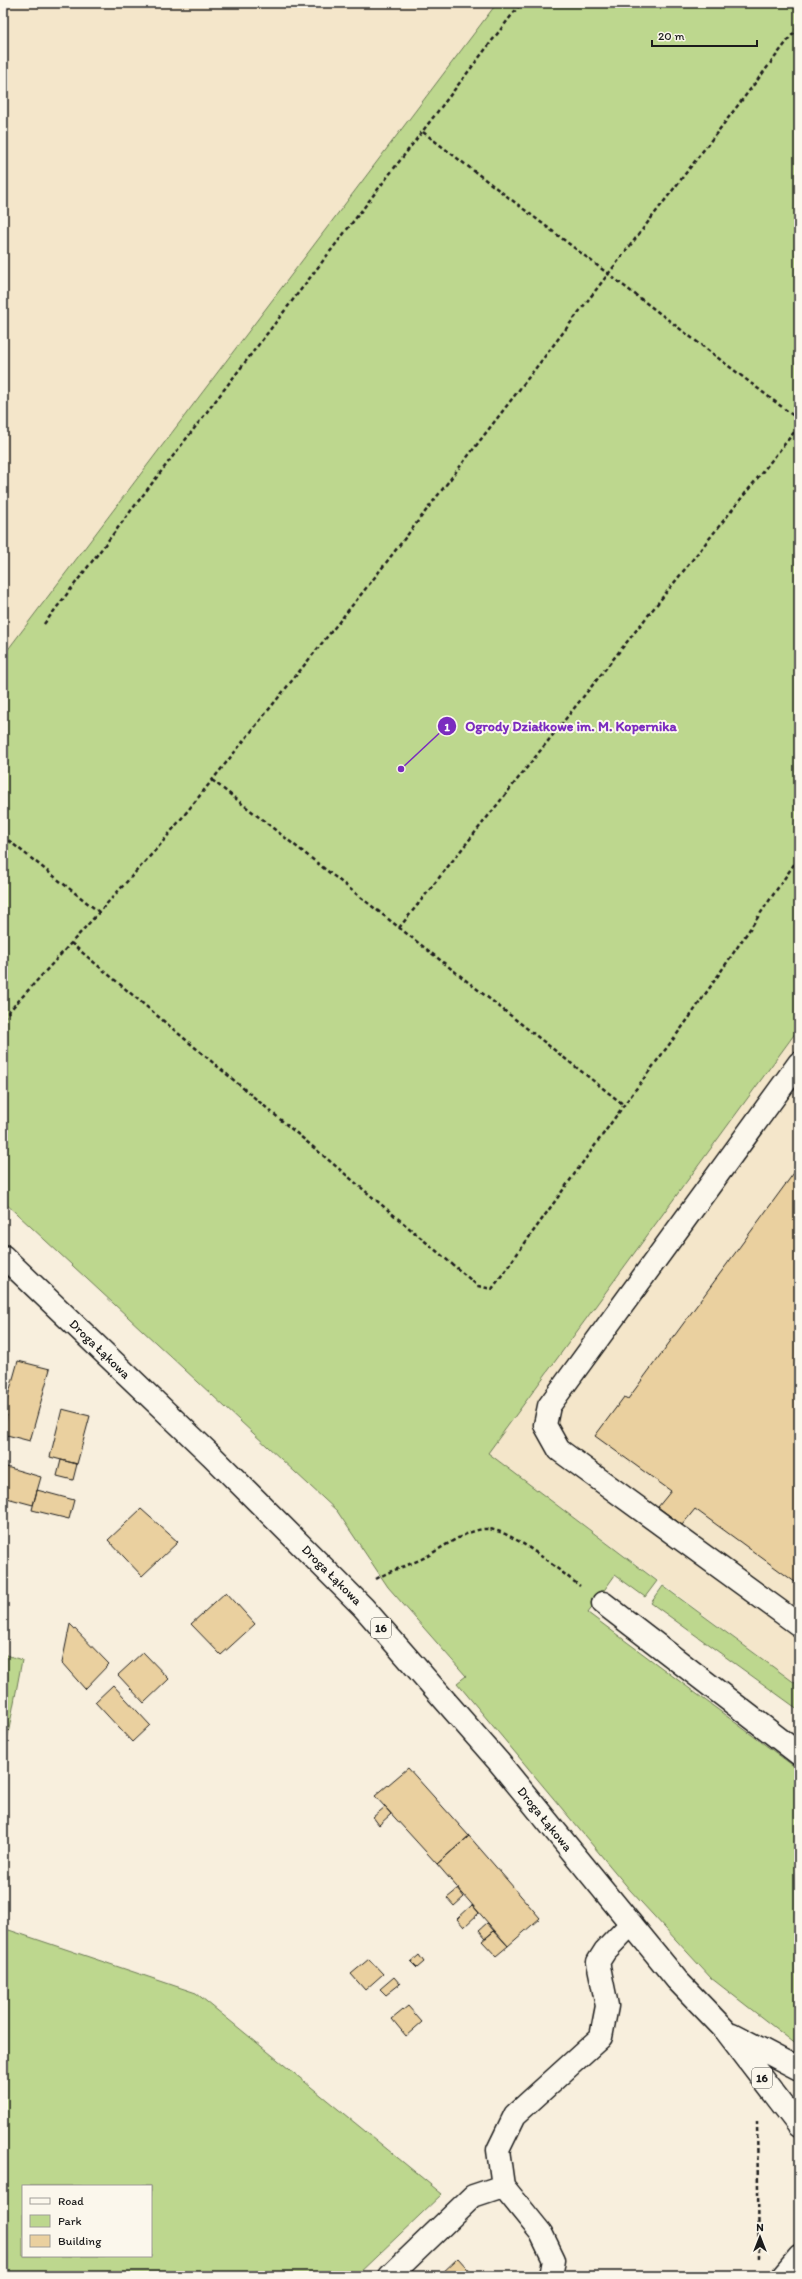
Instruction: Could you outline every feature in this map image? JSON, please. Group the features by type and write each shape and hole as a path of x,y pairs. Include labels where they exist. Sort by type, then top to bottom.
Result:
{"main road":[{"path":"799,1063 549,1406 545,1425 558,1450 799,1625"},
{"name":"Droga Łąkowa","path":"3,1256 211,1455 363,1607 498,1761 677,1980 726,2031 799,2126"},
{"path":"603,1603 799,1754"},
{"path":"551,2276 554,2260 541,2233 503,2186 498,2150 515,2115 600,2037 608,2006 598,1962 605,1951 631,1924"},
{"name":"Droga Łąkowa","path":"726,2031 799,2069"},
{"path":"390,2276 473,2196 503,2186"},
{"path":"783,2276 799,2256"}],"path":[{"path":"44,624 424,132 521,3"},
{"path":"3,1018 161,844 374,577 799,26"},
{"path":"424,132 608,275 799,420"},
{"path":"399,928 799,426"},
{"path":"212,780 399,928 571,1061 624,1105"},
{"path":"3,836 99,912"},
{"path":"71,943 478,1286 492,1289 624,1105 689,1018 799,857"},
{"path":"374,1580 393,1569 424,1558 461,1537 487,1529 510,1535 603,1603"},
{"path":"757,2120 759,2259"}],"shaded area":[{"path":"3,3 497,3 3,656"},
{"path":"799,1028 799,1686 488,1453"}],"green space":[{"path":"497,3 799,3 799,1028 488,1453 657,1581 645,1597 615,1575 588,1613 799,1770 799,2044 797,2045 711,1978 630,1890 457,1683 466,1676 388,1587 337,1511 3,1201 3,656"},
{"path":"663,1586 799,1686 799,1710 651,1603"},
{"path":"3,1654 22,1660 3,1761"},
{"path":"3,1928 196,1993 442,2194 356,2276 3,2276"}],"building":[{"path":"799,1166 799,1585 695,1509 682,1525 658,1507 671,1491 595,1436 624,1397 628,1399"},
{"path":"18,1361 50,1369 30,1441 3,1434 7,1415 3,1414"},
{"path":"62,1409 90,1416 77,1464 50,1457"},
{"path":"61,1460 77,1464 73,1480 57,1476"},
{"path":"3,1466 41,1477 33,1505 3,1497"},
{"path":"37,1490 74,1500 69,1519 32,1510"},
{"path":"141,1509 178,1542 142,1576 108,1540"},
{"path":"226,1592 255,1624 221,1655 191,1624"},
{"path":"70,1624 109,1664 85,1689 62,1663"},
{"path":"143,1652 169,1679 144,1703 118,1675"},
{"path":"113,1685 150,1725 132,1742 95,1702"},
{"path":"408,1768 469,1836 437,1864 375,1796"},
{"path":"385,1807 391,1814 379,1825 373,1817"},
{"path":"469,1836 540,1918 508,1946 437,1864"},
{"path":"458,1889 464,1897 454,1906 447,1898"},
{"path":"472,1905 479,1913 464,1927 457,1919"},
{"path":"487,1923 494,1931 486,1938 479,1930"},
{"path":"494,1931 508,1946 496,1956 482,1941"},
{"path":"419,1955 424,1962 417,1968 411,1962"},
{"path":"369,1959 383,1974 365,1990 351,1974"},
{"path":"394,1977 400,1984 386,1995 380,1989"},
{"path":"408,2006 422,2022 406,2036 392,2019"},
{"path":"458,2258 474,2276 439,2276"}],"place":[{"name":"Ogrody Działkowe im. M. Kopernika","path":"401,769"}]}
